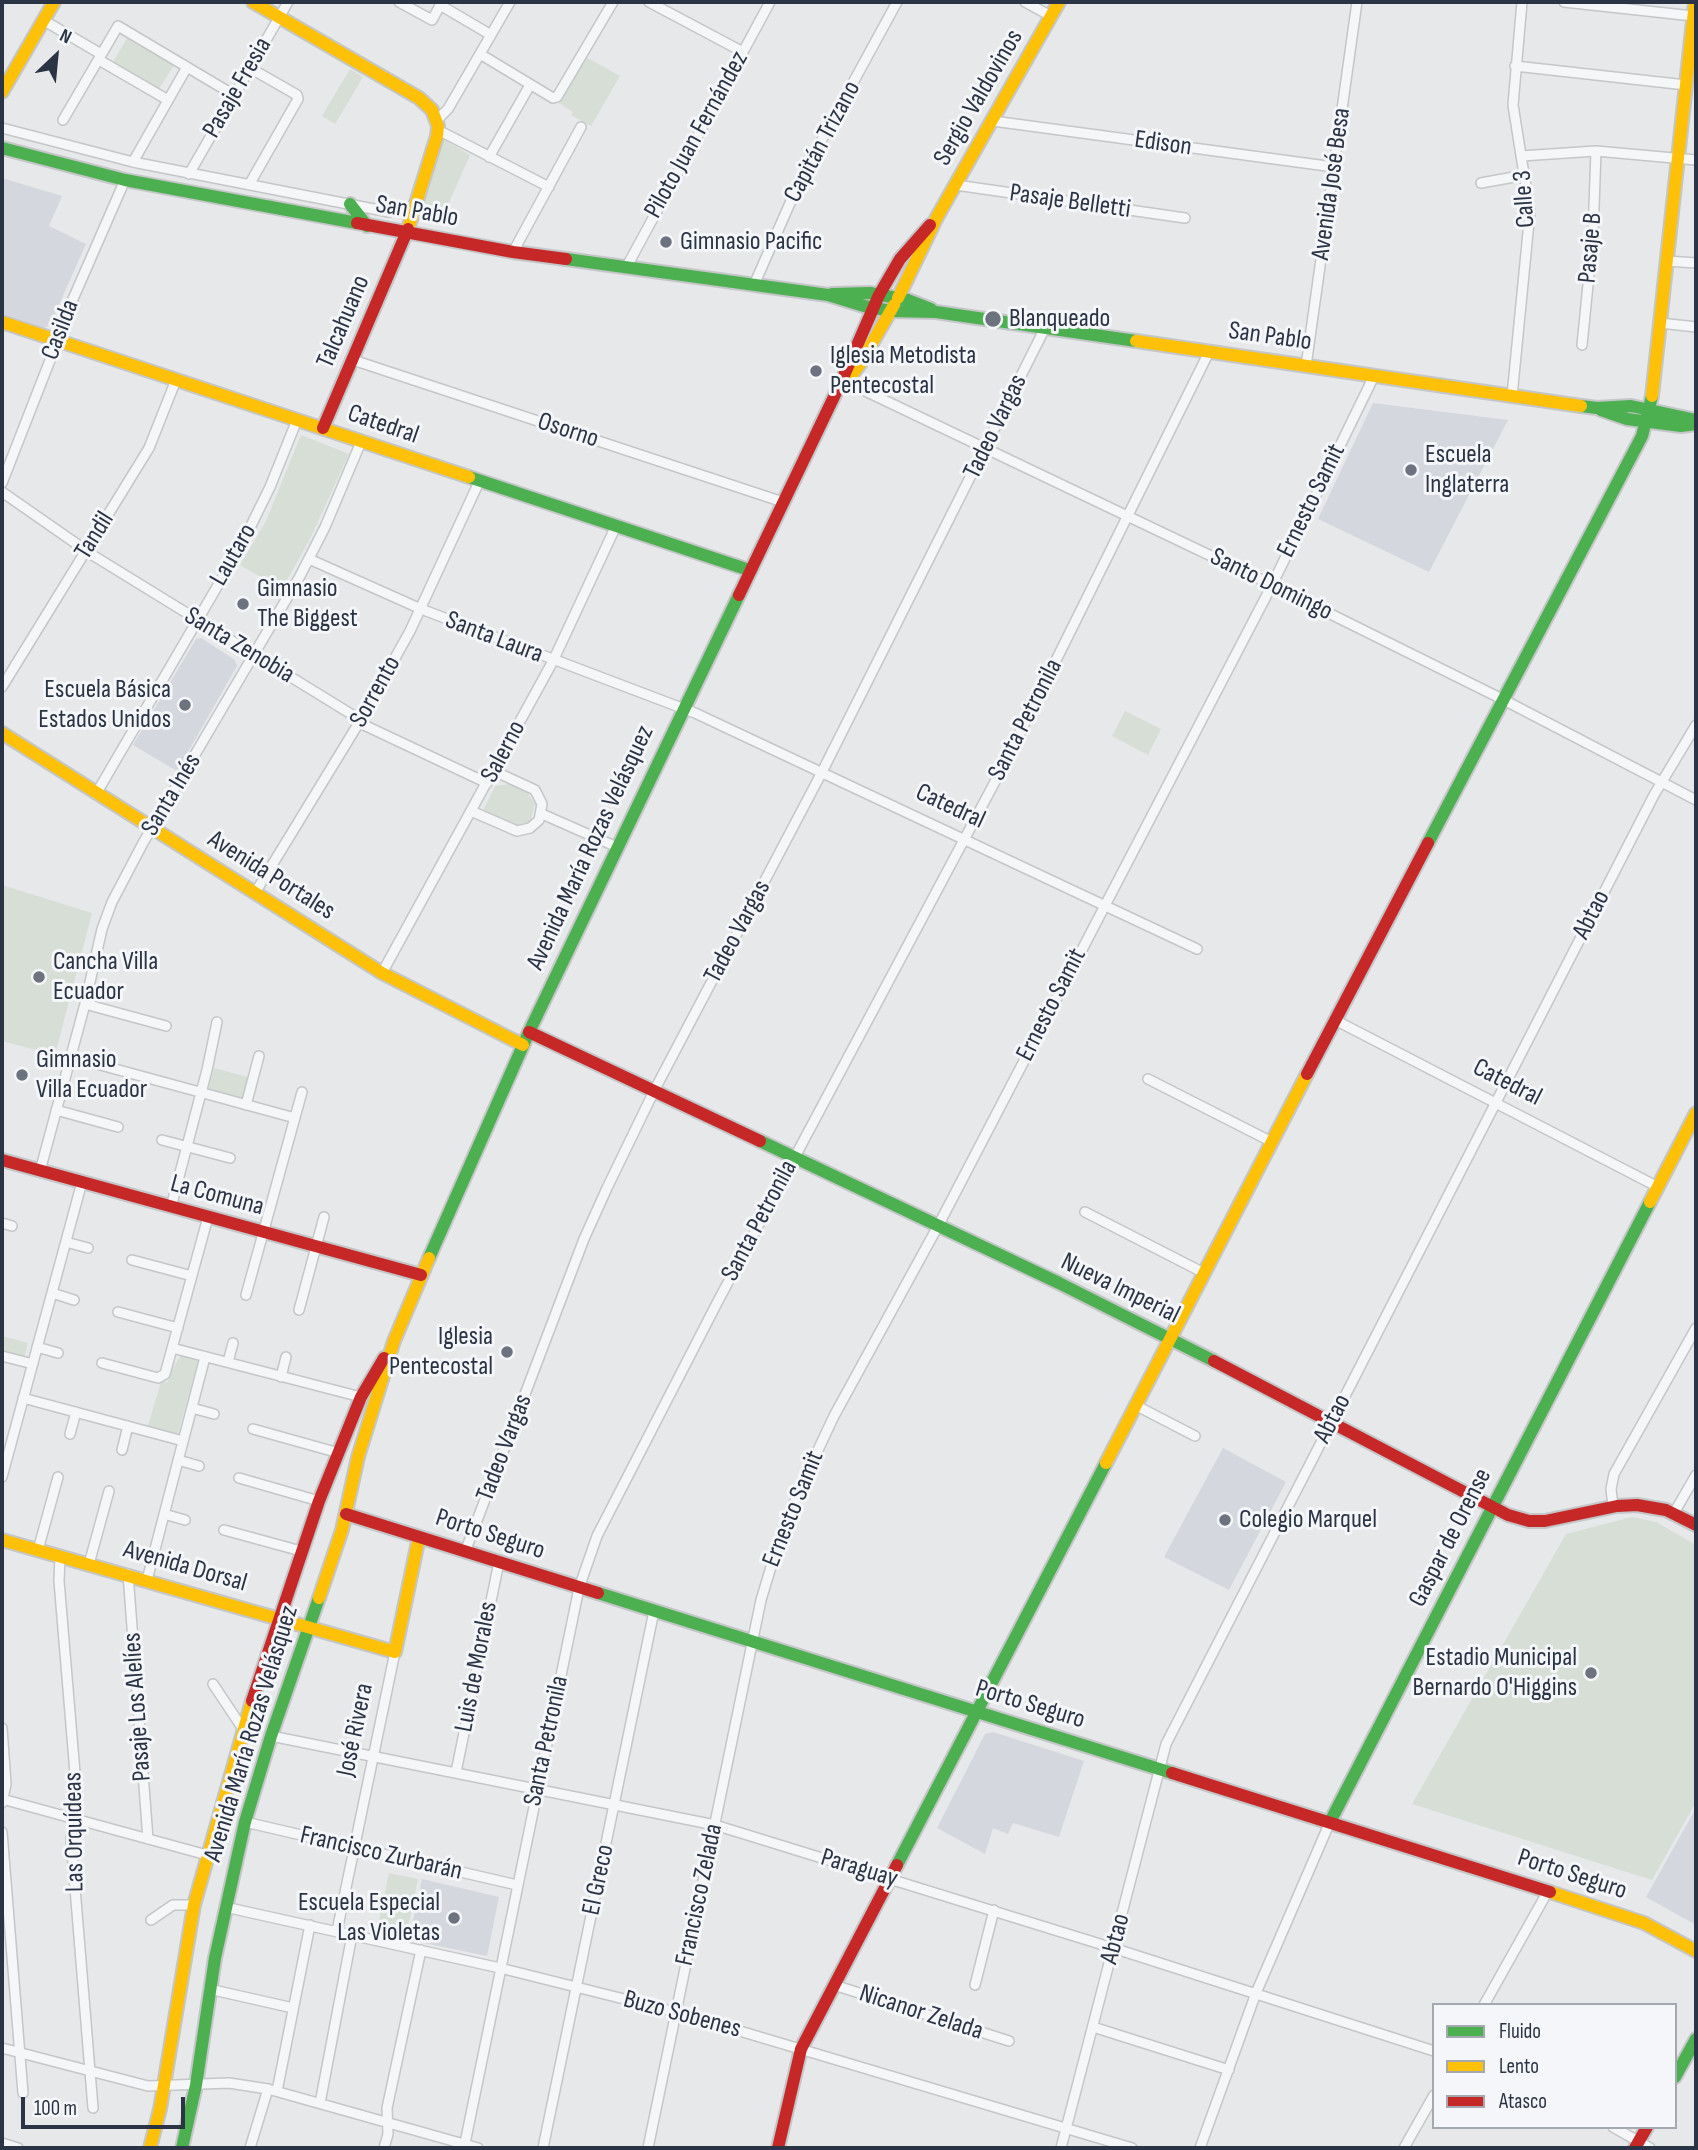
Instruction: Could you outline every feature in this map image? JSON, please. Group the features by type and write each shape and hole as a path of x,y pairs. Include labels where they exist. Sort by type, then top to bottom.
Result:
{"main road":[{"path":"2,92 54,2"},
{"path":"253,2 419,98 432,110 437,125"},
{"name":"Sergio Valdovinos","path":"898,298 937,217 1059,2"},
{"path":"778,2148 801,2049 1502,699 1625,470 1648,416 1695,2"},
{"name":"Talcahuano","path":"323,428 407,232 437,125"},
{"name":"San Pablo","path":"2,148 125,180 513,252 828,295 891,311 936,312 1597,408 1631,406 1648,416 1696,422"},
{"path":"350,204 367,226"},
{"name":"Sergio Valdovinos","path":"879,295 900,259 937,217"},
{"name":"San Pablo","path":"828,295 856,292 879,295 917,303 936,312"},
{"name":"Avenida María Rozas Velásquez","path":"182,2148 197,2085 209,1989 245,1822 346,1514 358,1457 394,1341 529,1032 842,380 879,295"},
{"name":"Avenida María Rozas Velásquez","path":"842,380 851,376 860,365 898,298"},
{"name":"Catedral","path":"2,323 750,570"},
{"name":"Avenida Portales","path":"2,733 382,973 523,1045"},
{"name":"Nueva Imperial","path":"529,1032 1170,1338 1516,1518 1536,1521 1613,1506 1645,1506 1674,1513 1696,1525"},
{"name":"Gaspar de Orense","path":"1330,1822 1696,1113"},
{"name":"La Comuna","path":"2,1160 421,1275"},
{"name":"Avenida María Rozas Velásquez","path":"150,2148 164,2087 194,1905 243,1730 319,1501 361,1397 394,1341"},
{"name":"Porto Seguro","path":"346,1514 1548,1891 1644,1923 1696,1951"},
{"name":"José Rivera","path":"395,1652 419,1537"},
{"name":"Avenida Dorsal","path":"2,1541 128,1574 395,1652"},
{"path":"1677,2073 1696,2039"},
{"path":"1641,2146 1646,2129"}],"street":[{"name":"Pasaje Fresia","path":"189,174 288,2"},
{"path":"399,2 432,20 441,4 491,34"},
{"path":"510,2 437,125 549,187"},
{"path":"480,54 553,98 557,97 612,2"},
{"name":"Piloto Juan Fernández","path":"626,268 770,2"},
{"name":"Capitán Trizano","path":"754,285 801,177 897,2"},
{"path":"1025,2 1051,16"},
{"name":"Avenida José Besa","path":"1306,366 1357,2"},
{"name":"Calle 3","path":"1512,396 1530,221 1529,194 1513,105 1522,2"},
{"path":"1564,2 1693,16"},
{"path":"654,3 743,52"},
{"path":"43,20 168,100"},
{"path":"63,120 118,26 234,95"},
{"path":"1515,66 1686,85"},
{"path":"133,162 187,68"},
{"path":"249,185 298,99 297,95 250,68"},
{"path":"489,156 530,85"},
{"name":"Edison","path":"993,121 1334,167"},
{"path":"513,252 581,127"},
{"name":"San Pablo","path":"2,128 133,162 389,212"},
{"path":"1521,156 1596,151 1696,160"},
{"name":"Pasaje B","path":"1582,345 1593,234 1596,151"},
{"path":"1481,183 1525,175"},
{"name":"Casilda","path":"2,483 57,340 125,180"},
{"name":"Pasaje Belletti","path":"956,185 1185,218"},
{"path":"1667,261 1696,263"},
{"path":"1660,323 1696,327"},
{"name":"Tadeo Vargas","path":"465,1552 584,1239 654,1091 822,772 1045,328"},
{"name":"Santa Petronila","path":"464,2146 579,1587 602,1525 1045,684 1209,352"},
{"name":"Osorno","path":"353,360 783,502"},
{"name":"Ernesto Samit","path":"752,1642 770,1570 806,1475 834,1416 938,1226 1272,585 1374,376"},
{"name":"Tandil","path":"2,687 149,448 162,421 176,380"},
{"name":"Santo Domingo","path":"842,380 1272,585 1502,699 1696,800"},
{"name":"Lautaro","path":"96,794 256,516 297,420"},
{"name":"Santa Inés","path":"40,1171 107,915 121,884 309,559 361,442"},
{"name":"Sorrento","path":"255,893 360,722 421,609 479,482"},
{"name":"Santa Zenobia","path":"2,492 86,551 360,722 486,783"},
{"name":"Salerno","path":"382,973 553,661 616,526"},
{"name":"Santa Laura","path":"309,559 421,609 683,708"},
{"name":"Catedral","path":"683,708 1196,949"},
{"name":"Abtao","path":"1061,2148 1163,1751 1171,1731 1495,1103 1662,783 1696,725"},
{"path":"471,811 517,831 530,828 542,814 542,801 535,790 494,771"},
{"path":"542,814 617,848"},
{"path":"85,1004 166,1026"},
{"name":"Catedral","path":"1335,1020 1658,1187"},
{"path":"171,1206 202,1092 217,1023"},
{"path":"246,1105 259,1056"},
{"path":"71,1057 295,1118"},
{"path":"1148,1079 1272,1142"},
{"path":"246,1295 302,1092"},
{"path":"56,1110 118,1127"},
{"path":"162,1140 230,1158"},
{"path":"2,1477 82,1182"},
{"path":"1085,1212 1204,1273"},
{"path":"102,1363 158,1378 165,1374 208,1217"},
{"path":"299,1310 324,1217"},
{"path":"66,1242 88,1248"},
{"path":"132,1260 192,1276"},
{"path":"52,1293 74,1300"},
{"path":"118,1312 178,1328"},
{"path":"1613,1506 1611,1489 1618,1466 1696,1328"},
{"path":"228,1362 233,1343"},
{"path":"37,1347 58,1353"},
{"path":"173,1348 361,1397"},
{"path":"2,1356 33,1364"},
{"path":"147,1580 205,1357"},
{"path":"281,1377 286,1357"},
{"path":"23,1398 183,1441"},
{"path":"1135,1405 1195,1436"},
{"path":"192,1408 214,1414"},
{"path":"70,1434 76,1412"},
{"path":"122,1450 128,1426"},
{"path":"253,1429 339,1453"},
{"path":"178,1460 199,1466"},
{"path":"1674,1513 1696,1475"},
{"path":"38,1550 58,1477"},
{"path":"239,1478 319,1501"},
{"path":"89,1564 108,1491"},
{"path":"164,1514 185,1520"},
{"path":"224,1530 302,1550"},
{"name":"Las Orquídeas","path":"60,1556 77,1797 71,1839 93,2108"},
{"name":"Luis de Morales","path":"456,1772 499,1562"},
{"name":"Pasaje Los Alelíes","path":"128,1574 148,1839"},
{"name":"El Greco","path":"543,2148 654,1611"},
{"name":"Francisco Zelada","path":"648,2148 752,1642"},
{"name":"José Rivera","path":"337,1931 395,1652"},
{"name":"Avenida María Rozas Velásquez","path":"213,1684 243,1730"},
{"path":"2,1728 6,1784 2,1801 207,1854"},
{"name":"Paraguay","path":"271,1736 715,1825 994,1910 1432,2051"},
{"name":"Francisco Zurbarán","path":"245,1822 517,1885"},
{"name":"Gaspar de Orense","path":"1200,2148 1256,1993 1330,1822"},
{"path":"2,1832 23,2094"},
{"path":"1485,2003 1548,1891"},
{"path":"151,1920 173,1905 194,1905"},
{"name":"Buzo Sobenes","path":"225,1907 500,1968 676,2012 1132,2148"},
{"path":"975,1985 994,1910"},
{"path":"250,2148 273,2090 310,1925"},
{"path":"320,2102 352,1935"},
{"path":"384,2148 388,2134 387,2108 421,1950"},
{"name":"Nicanor Zelada","path":"834,1985 1009,2041"},
{"path":"209,1989 293,2008"},
{"path":"1093,2026 1228,2070"},
{"path":"2,2048 148,2086 229,2083 273,2090 478,2148"},
{"path":"1404,2148 1432,2099"},
{"path":"1615,2129 1641,2146"},
{"path":"2,2143 18,2148"}],"shaded area":[{"path":"127,38 174,65 159,89 113,62"},
{"path":"584,56 620,76 591,126 571,115 573,112 557,102"},
{"path":"350,69 363,77 335,124 322,116"},
{"path":"443,139 470,155 443,216 421,212"},
{"path":"2,178 62,196 49,226 86,244 50,325 44,328 2,313"},
{"name":"Escuela Inglaterra","path":"1373,403 1508,420 1429,572 1318,519"},
{"path":"301,435 349,454 309,541 282,589 240,565 266,521"},
{"name":"Escuela Básica Estados Unidos","path":"201,638 235,660 237,666 177,771 133,745 196,639"},
{"path":"1125,711 1161,729 1148,755 1112,736"},
{"path":"510,784 526,791 535,804 530,822 514,826 496,821 483,811 495,786"},
{"name":"Cancha Villa Ecuador","path":"2,885 92,913 55,1055 2,1041"},
{"path":"214,1068 251,1078 244,1101 208,1090"},
{"path":"2,1336 28,1343 24,1359 2,1353"},
{"path":"181,1355 199,1357 178,1434 148,1426 161,1382 168,1382 169,1374"},
{"name":"Colegio Marquel","path":"1223,1448 1286,1482 1229,1590 1164,1557"},
{"name":"Estadio Municipal Bernardo O'Higgins","path":"1632,1517 1656,1522 1696,1545 1696,1802 1652,1880 1412,1804 1566,1534"},
{"path":"993,1732 1084,1761 1059,1837 1013,1823 1008,1834 993,1828 985,1854 937,1828 985,1734"},
{"path":"1696,1808 1696,1925 1646,1897"},
{"path":"389,1873 418,1879 407,1932 378,1927"},
{"name":"Escuela Especial Las Violetas","path":"422,1879 499,1897 487,1956 409,1940"}],"traffic: fast":[{"path":"2,148 125,180 357,223"},
{"path":"350,204 367,226"},
{"path":"566,259 828,295 891,311 936,312 1136,341"},
{"path":"832,294 870,293 908,300 931,309"},
{"path":"1428,843 1642,436 1652,396"},
{"path":"1581,406 1631,406 1696,420"},
{"path":"1601,410 1627,419 1681,426 1696,424"},
{"path":"469,477 749,570"},
{"path":"429,1258 529,1032 739,595"},
{"path":"760,1141 1059,1283 1214,1361"},
{"path":"1330,1822 1650,1202"},
{"path":"897,1865 1106,1463"},
{"path":"598,1593 1172,1773"},
{"path":"182,2148 196,2085 215,1958 245,1822 271,1736 319,1598"},
{"path":"1677,2073 1696,2039"}],"traffic: slow":[{"path":"2,92 54,2"},
{"path":"253,2 419,98 432,110 438,126 437,136 408,229"},
{"path":"898,298 937,217 1059,2"},
{"path":"1652,396 1695,2"},
{"path":"843,380 851,376 860,364 894,305"},
{"path":"2,322 469,477"},
{"path":"1136,341 1581,406"},
{"path":"2,733 382,973 523,1045"},
{"path":"1106,1463 1307,1074"},
{"path":"1650,1202 1696,1113"},
{"path":"319,1598 342,1530 358,1457 394,1341 429,1258"},
{"path":"2,1540 395,1652 419,1537"},
{"path":"150,2148 160,2109 194,1905 252,1701"},
{"path":"1550,1892 1644,1923 1696,1951"}],"traffic: jam":[{"path":"357,223 566,259"},
{"path":"879,295 900,259 930,225"},
{"path":"323,428 408,229"},
{"path":"739,595 842,380 879,295"},
{"path":"1307,1074 1428,843"},
{"path":"529,1032 760,1141"},
{"path":"2,1160 421,1275"},
{"path":"252,1701 319,1501 361,1397 384,1358"},
{"path":"1214,1361 1508,1515 1529,1521 1545,1521 1617,1506 1637,1505 1666,1510 1696,1525"},
{"path":"346,1514 598,1593"},
{"path":"1172,1773 1550,1892"},
{"path":"778,2148 801,2049 897,1865"},
{"path":"1635,2148 1646,2129"}],"place":[{"name":"Gimnasio Pacific","path":"666,242"},
{"name":"Blanqueado","path":"993,319"},
{"name":"Iglesia Metodista Pentecostal","path":"816,371"},
{"name":"Escuela Inglaterra","path":"1411,470"},
{"name":"Gimnasio The Biggest","path":"243,604"},
{"name":"Escuela Básica Estados Unidos","path":"185,705"},
{"name":"Cancha Villa Ecuador","path":"39,977"},
{"name":"Gimnasio Villa Ecuador","path":"22,1075"},
{"name":"Iglesia Pentecostal","path":"507,1352"},
{"name":"Colegio Marquel","path":"1225,1520"},
{"name":"Estadio Municipal Bernardo O'Higgins","path":"1591,1673"},
{"name":"Escuela Especial Las Violetas","path":"454,1918"}]}
